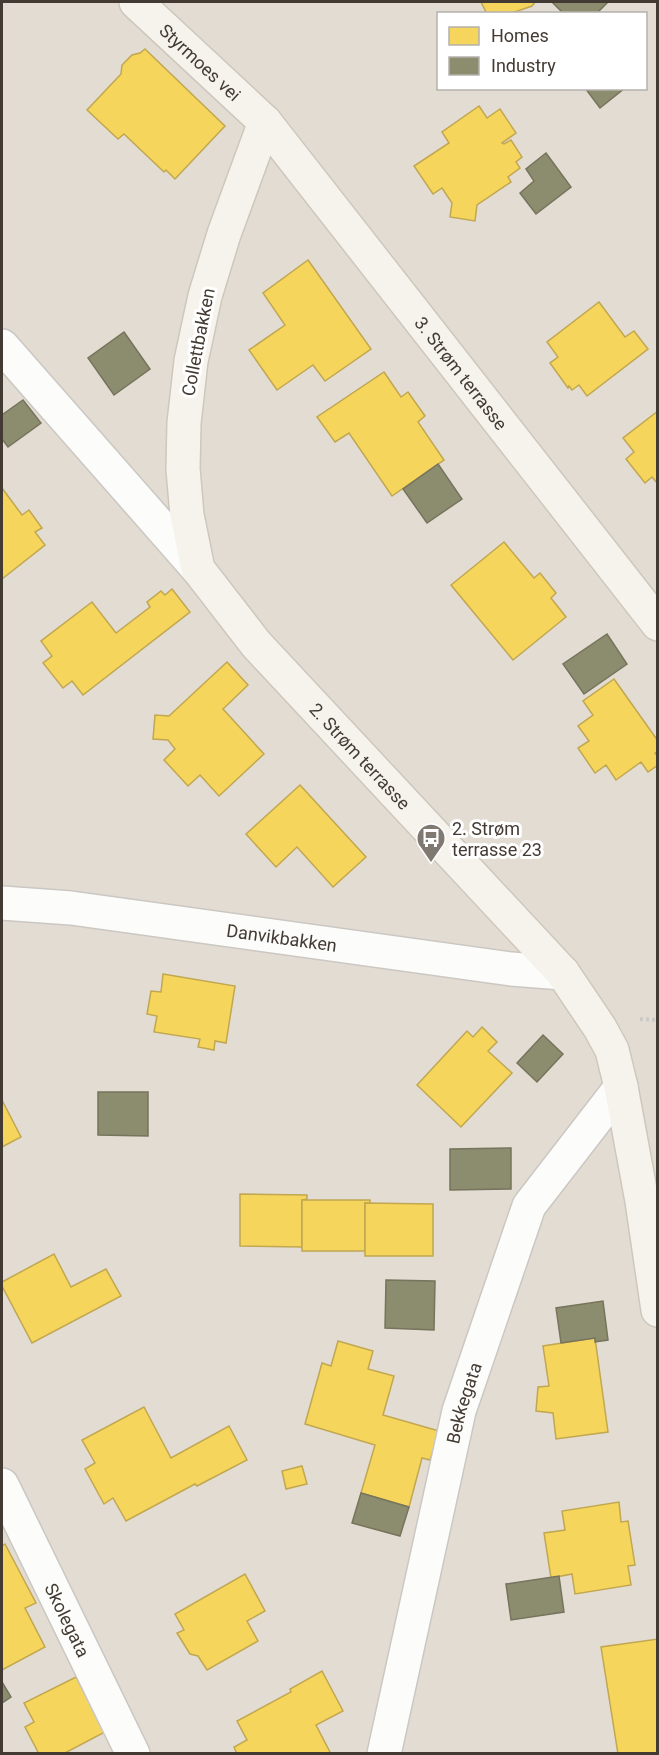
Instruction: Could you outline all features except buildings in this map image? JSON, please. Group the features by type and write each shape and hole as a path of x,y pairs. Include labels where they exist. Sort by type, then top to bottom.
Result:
{"main road":[{"name":"Styrmoes vei","path":"136,2 265,122"},
{"name":"Collettbakken","path":"198,569 187,515 183,469 184,423 191,361 205,296 224,234 265,122"},
{"name":"3. Strøm terrasse","path":"265,122 530,458 657,624"},
{"name":"2. Strøm terrasse","path":"198,569 256,644 563,973 600,1028 612,1050 621,1087 642,1201 657,1310"}],"street":[{"name":"2. Strøm terrasse","path":"2,346 198,569"},
{"name":"Danvikbakken","path":"2,903 71,908 511,969 563,973"},
{"name":"Bekkegata","path":"384,1754 459,1411 529,1206 621,1087"},
{"name":"Skolegata","path":"2,1485 133,1754"}],"shaded area":[{"path":"2,2 657,2 657,1753 2,1753"}],"place":[{"name":"2. Strøm terrasse 23","path":"431,864"}]}
